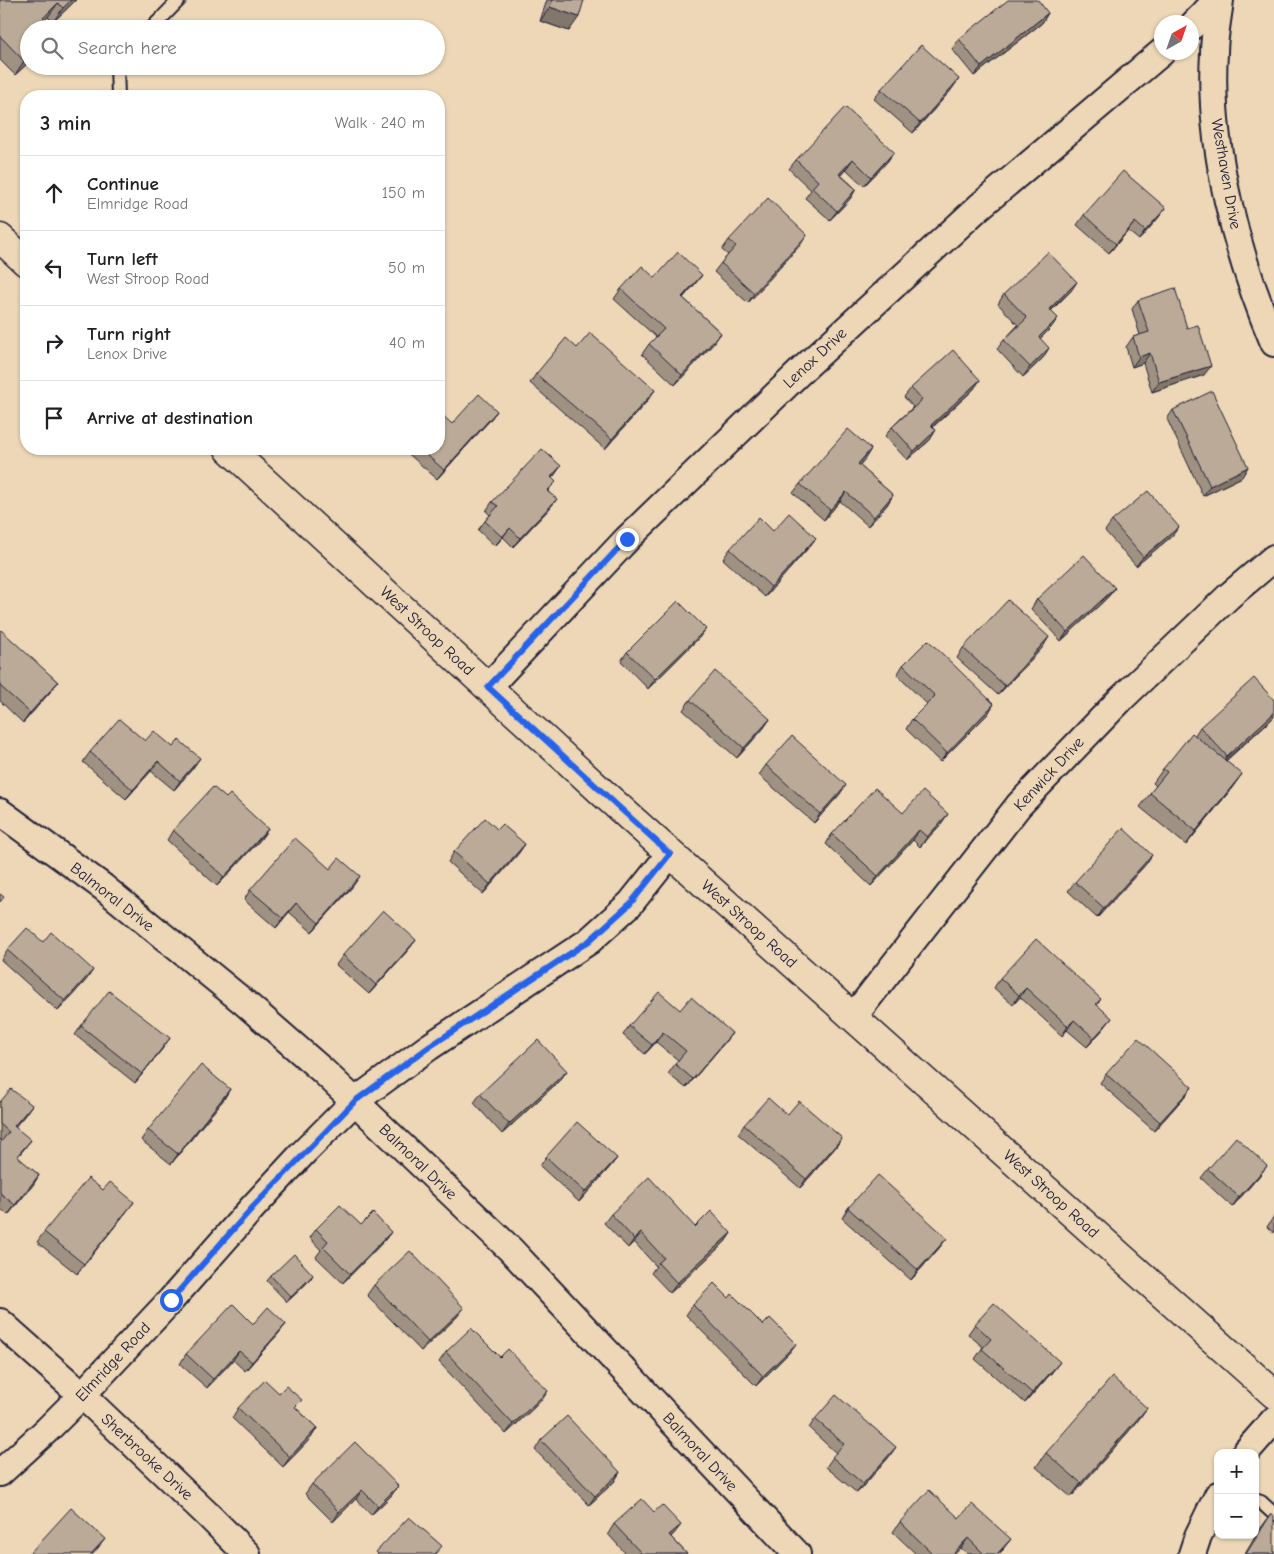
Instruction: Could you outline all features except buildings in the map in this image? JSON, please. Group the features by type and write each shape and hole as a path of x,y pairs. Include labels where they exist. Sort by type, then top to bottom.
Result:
{"main road":[{"path":"0,238 20,256"},
{"name":"West Stroop Road","path":"236,455 670,854 854,1016 1274,1394"}],"street":[{"path":"1199,19 1219,0"},
{"name":"Westhaven Drive","path":"1219,0 1214,53 1214,110 1222,167 1238,241 1262,314 1274,343"},
{"name":"Lenox Drive","path":"488,687 627,539 803,369 979,207 1154,59"},
{"name":"Kenwick Drive","path":"854,1016 1019,805 1120,699 1229,596 1274,558"},
{"name":"Balmoral Drive","path":"0,812 118,899 245,1003 323,1071 510,1250 797,1554"},
{"name":"Elmridge Road","path":"0,1473 48,1430 82,1395 171,1300 266,1193 355,1101 429,1047 589,941 630,904 670,854"},
{"name":"Sherbrooke Drive","path":"0,1322 82,1395 208,1514 247,1554"},
{"path":"1249,1449 1274,1420"},
{"path":"1192,1554 1198,1536 1214,1504"}],"lane":[{"path":"160,20 179,0"},
{"path":"117,75 118,90"},
{"path":"1259,1501 1274,1514"}],"route":[{"path":"171,1300 253,1207 355,1101 429,1047 589,941 630,904 670,854 488,687 627,539"}]}
